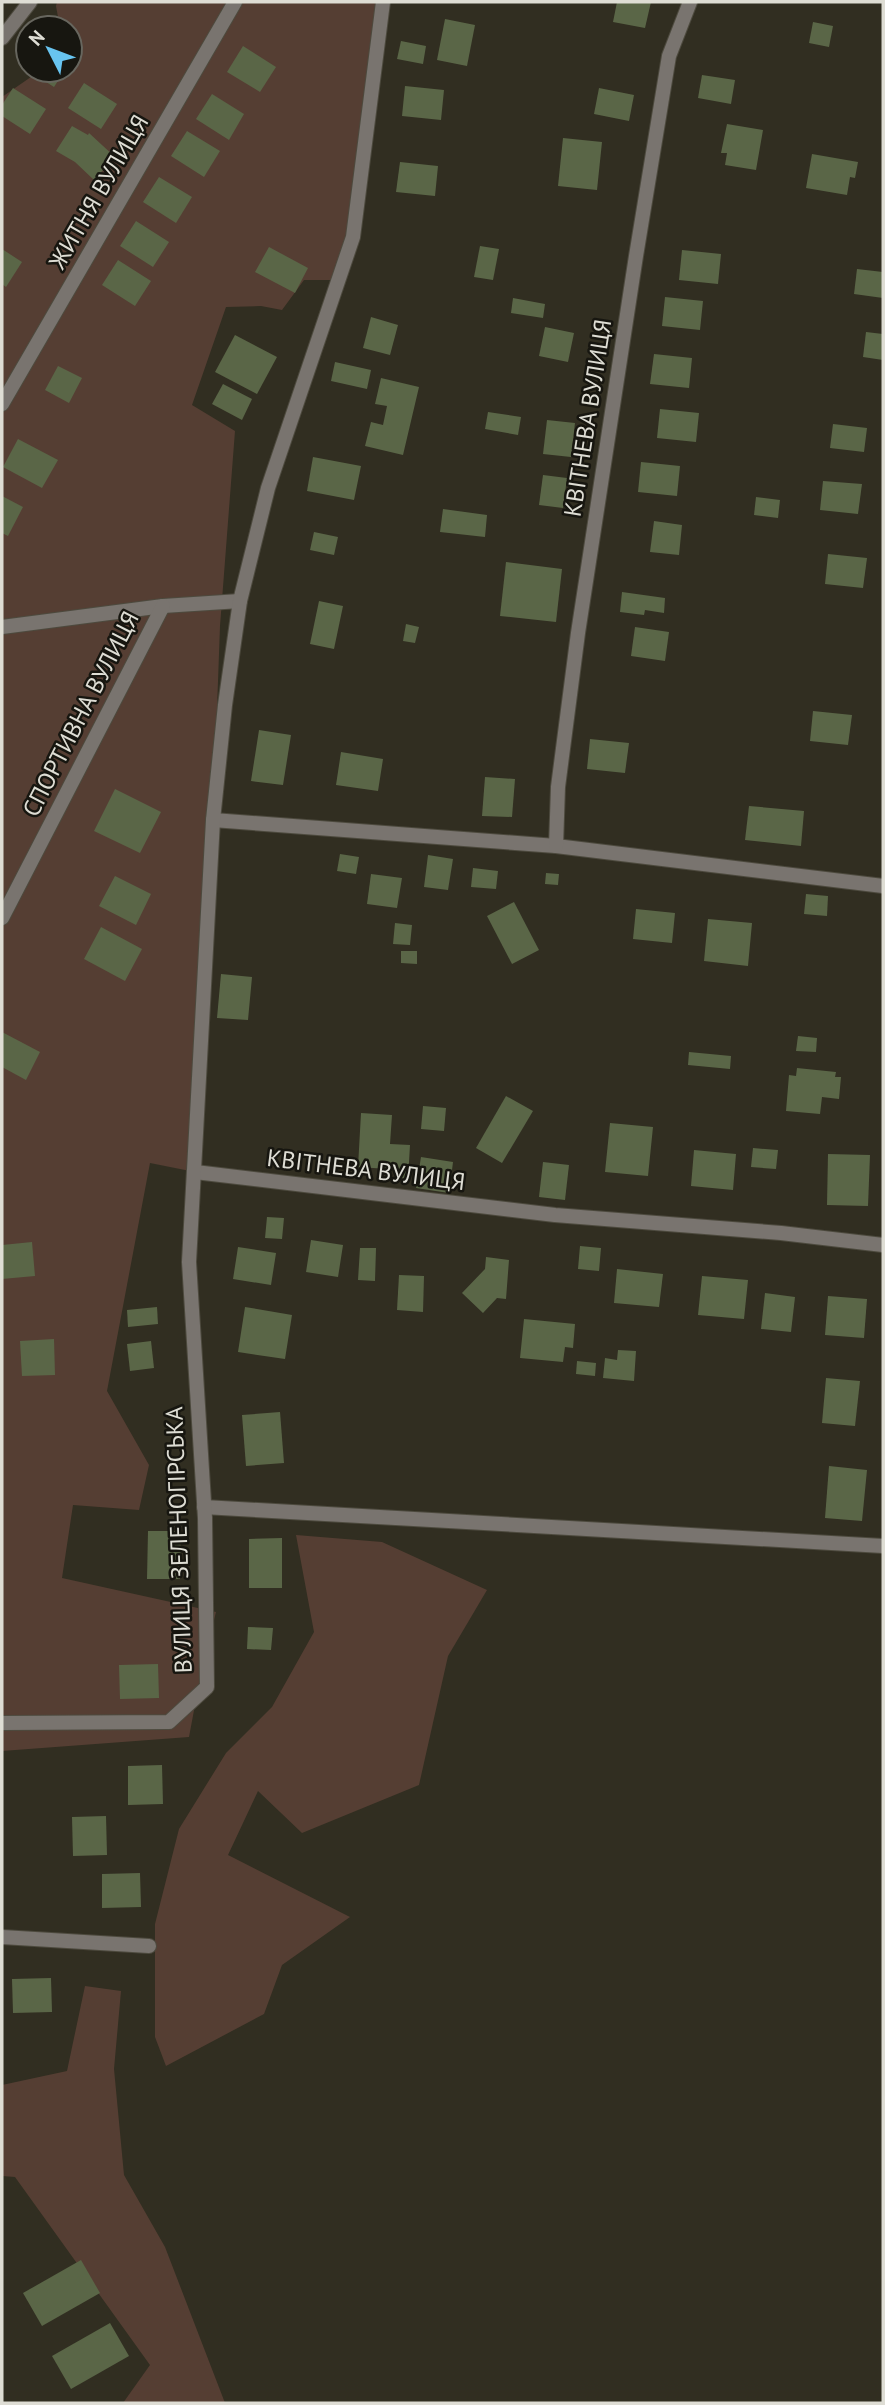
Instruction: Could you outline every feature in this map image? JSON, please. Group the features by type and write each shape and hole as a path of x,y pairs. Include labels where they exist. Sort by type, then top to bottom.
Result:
{"street":[{"path":"2,38 30,2"},
{"name":"ЖИТНЯ ВУЛИЦЯ","path":"2,404 235,2"},
{"path":"195,1172 213,820 225,705 240,601 268,488 353,237 383,2"},
{"name":"КВІТНЕВА ВУЛИЦЯ","path":"556,846 558,787 578,633 638,243 669,56 690,2"},
{"path":"2,627 163,606 240,601"},
{"name":"СПОРТИВНА ВУЛИЦЯ","path":"2,918 163,606"},
{"path":"213,820 556,846 883,886"},
{"name":"КВІТНЕВА ВУЛИЦЯ","path":"195,1172 555,1215 781,1233 883,1245"},
{"name":"ВУЛИЦЯ ЗЕЛЕНОГІРСЬКА","path":"2,1723 169,1722 207,1687 204,1507 189,1262 195,1172"},
{"path":"204,1507 883,1546"},
{"path":"2,1937 149,1946"}],"shaded area":[{"path":"57,2 383,2 340,280 304,280 282,310 261,306 226,307 192,405 235,431 220,626 195,1172 150,1163 107,1391 149,1465 139,1510 73,1505 62,1578 216,1612 189,1737 2,1751 2,97 21,84 84,84 84,14 57,14"},
{"path":"296,1535 382,1542 487,1590 448,1656 419,1785 302,1833 258,1791 228,1855 350,1917 282,1965 264,2014 166,2066 155,2037 155,1924 179,1829 226,1753 272,1707 314,1632"},
{"path":"85,1986 121,1991 114,2069 124,2175 165,2247 225,2403 123,2403 150,2365 15,2177 2,2176 2,2085 67,2071"}],"building":[{"path":"617,2 651,2 645,28 613,22"},
{"path":"445,19 475,25 467,66 437,60"},
{"path":"813,22 833,26 829,47 809,43"},
{"path":"401,41 426,46 423,64 397,59"},
{"path":"243,46 276,67 260,92 227,72"},
{"path":"702,75 735,80 731,104 698,98"},
{"path":"84,83 117,104 101,129 68,108"},
{"path":"405,86 444,90 441,120 402,116"},
{"path":"13,88 46,109 30,134 2,116 2,105"},
{"path":"599,88 634,95 629,121 594,114"},
{"path":"212,94 244,114 229,140 196,119"},
{"path":"727,124 763,130 756,170 725,165 727,153 721,153"},
{"path":"72,126 88,135 89,133 115,157 94,180 75,162 56,151"},
{"path":"187,131 220,151 204,177 171,156"},
{"path":"563,138 602,142 597,190 558,186"},
{"path":"812,154 858,162 855,178 850,177 847,195 806,188"},
{"path":"400,162 438,166 435,196 396,192"},
{"path":"159,177 192,197 176,223 143,202"},
{"path":"136,221 169,242 153,267 120,246"},
{"path":"480,246 499,249 493,280 474,277"},
{"path":"269,247 308,268 295,293 255,272"},
{"path":"2,249 22,262 6,287 2,284"},
{"path":"682,250 721,254 718,284 679,280"},
{"path":"118,260 151,281 135,306 102,285"},
{"path":"857,269 883,272 883,298 854,294"},
{"path":"665,297 703,301 700,330 662,326"},
{"path":"513,298 545,304 543,318 511,313"},
{"path":"371,317 398,325 390,355 363,348"},
{"path":"545,327 574,333 568,362 539,356"},
{"path":"866,332 883,334 883,360 863,357"},
{"path":"235,335 277,357 257,394 215,372"},
{"path":"654,354 692,358 689,388 650,384"},
{"path":"335,362 371,370 367,389 331,381"},
{"path":"58,366 82,378 69,403 45,390"},
{"path":"381,378 419,387 403,455 365,446 371,422 383,425 387,406 375,404"},
{"path":"223,384 252,399 242,420 212,404"},
{"path":"660,409 699,413 696,442 657,438"},
{"path":"488,412 521,417 518,435 485,429"},
{"path":"547,420 575,423 571,457 543,454"},
{"path":"833,424 867,428 864,452 830,448"},
{"path":"18,439 58,460 42,488 3,467"},
{"path":"313,457 361,466 354,500 307,491"},
{"path":"641,462 680,466 677,496 638,492"},
{"path":"543,475 567,478 563,508 539,505"},
{"path":"823,481 862,484 858,514 820,510"},
{"path":"2,496 23,507 8,536 2,533"},
{"path":"756,497 780,500 778,518 754,515"},
{"path":"443,509 487,515 485,537 440,532"},
{"path":"654,521 682,525 679,555 650,552"},
{"path":"314,532 338,537 334,555 310,550"},
{"path":"828,554 867,558 863,588 825,584"},
{"path":"506,562 562,569 556,622 500,616"},
{"path":"622,592 665,598 664,613 645,610 644,615 620,612"},
{"path":"319,601 343,606 334,649 310,644"},
{"path":"406,624 419,627 415,643 403,641"},
{"path":"635,627 669,632 665,661 631,656"},
{"path":"813,711 852,715 848,745 810,741"},
{"path":"259,730 291,735 283,785 251,781"},
{"path":"590,739 629,743 625,773 587,769"},
{"path":"341,752 383,759 378,791 336,785"},
{"path":"485,777 515,779 512,817 482,816"},
{"path":"115,789 161,812 140,853 94,831"},
{"path":"749,806 804,811 801,846 745,840"},
{"path":"340,854 359,857 356,874 337,871"},
{"path":"428,855 453,859 448,890 424,887"},
{"path":"473,868 498,871 496,889 471,887"},
{"path":"546,873 559,874 558,885 545,884"},
{"path":"371,874 402,878 397,908 367,904"},
{"path":"115,876 151,894 136,925 99,906"},
{"path":"806,894 828,896 827,916 804,914"},
{"path":"514,902 539,950 512,964 487,916"},
{"path":"636,909 675,913 672,943 633,939"},
{"path":"708,919 752,923 748,966 704,961"},
{"path":"395,923 412,925 410,945 393,944"},
{"path":"101,927 142,949 125,981 84,959"},
{"path":"401,951 417,951 417,964 401,963"},
{"path":"221,974 252,977 248,1020 217,1018"},
{"path":"2,1032 40,1052 26,1080 2,1067"},
{"path":"798,1036 817,1038 816,1052 796,1051"},
{"path":"689,1052 731,1056 730,1069 688,1065"},
{"path":"797,1068 836,1072 835,1077 841,1077 839,1099 822,1097 820,1114 786,1111 789,1075 796,1076"},
{"path":"506,1096 533,1111 502,1163 476,1148"},
{"path":"423,1106 446,1108 444,1131 421,1129"},
{"path":"361,1113 392,1115 390,1144 410,1145 408,1179 396,1178 397,1165 388,1165 388,1169 358,1167"},
{"path":"610,1123 653,1127 648,1176 605,1172"},
{"path":"753,1148 778,1150 776,1169 751,1167"},
{"path":"694,1150 736,1154 733,1190 691,1186"},
{"path":"828,1154 870,1155 868,1206 827,1205"},
{"path":"421,1157 453,1162 449,1193 416,1188"},
{"path":"543,1162 569,1165 565,1200 539,1197"},
{"path":"267,1217 284,1218 282,1239 265,1238"},
{"path":"311,1240 343,1245 338,1277 306,1272"},
{"path":"32,1242 35,1276 2,1279 2,1245"},
{"path":"580,1246 601,1248 599,1271 578,1269"},
{"path":"238,1247 276,1253 271,1285 233,1279"},
{"path":"360,1248 376,1248 375,1281 358,1280"},
{"path":"486,1257 509,1260 506,1299 497,1298 483,1313 462,1293 485,1269"},
{"path":"617,1269 663,1274 659,1307 614,1303"},
{"path":"399,1275 424,1276 423,1312 397,1310"},
{"path":"702,1276 748,1280 744,1319 698,1315"},
{"path":"765,1293 795,1297 791,1332 761,1329"},
{"path":"828,1296 867,1299 864,1338 825,1335"},
{"path":"157,1307 158,1324 128,1327 127,1310"},
{"path":"245,1307 292,1315 285,1359 238,1352"},
{"path":"524,1319 575,1324 573,1348 565,1347 563,1362 520,1358"},
{"path":"54,1339 55,1375 22,1376 20,1341"},
{"path":"151,1341 154,1368 130,1371 127,1344"},
{"path":"618,1350 636,1351 634,1381 603,1378 605,1358 617,1360"},
{"path":"577,1361 596,1363 595,1376 576,1374"},
{"path":"826,1378 860,1381 855,1426 822,1423"},
{"path":"280,1412 284,1463 246,1466 242,1415"},
{"path":"829,1466 867,1470 862,1521 825,1518"},
{"path":"148,1531 181,1531 180,1579 147,1579"},
{"path":"282,1538 282,1588 249,1588 249,1539"},
{"path":"248,1627 273,1628 271,1650 247,1649"},
{"path":"158,1664 159,1698 120,1699 119,1665"},
{"path":"162,1765 163,1804 128,1805 128,1766"},
{"path":"106,1816 107,1855 73,1856 72,1817"},
{"path":"140,1873 141,1907 102,1908 102,1874"},
{"path":"51,1978 52,2012 13,2013 12,1979"},
{"path":"81,2260 100,2293 42,2326 23,2293"},
{"path":"110,2323 129,2356 71,2389 52,2356"}]}
